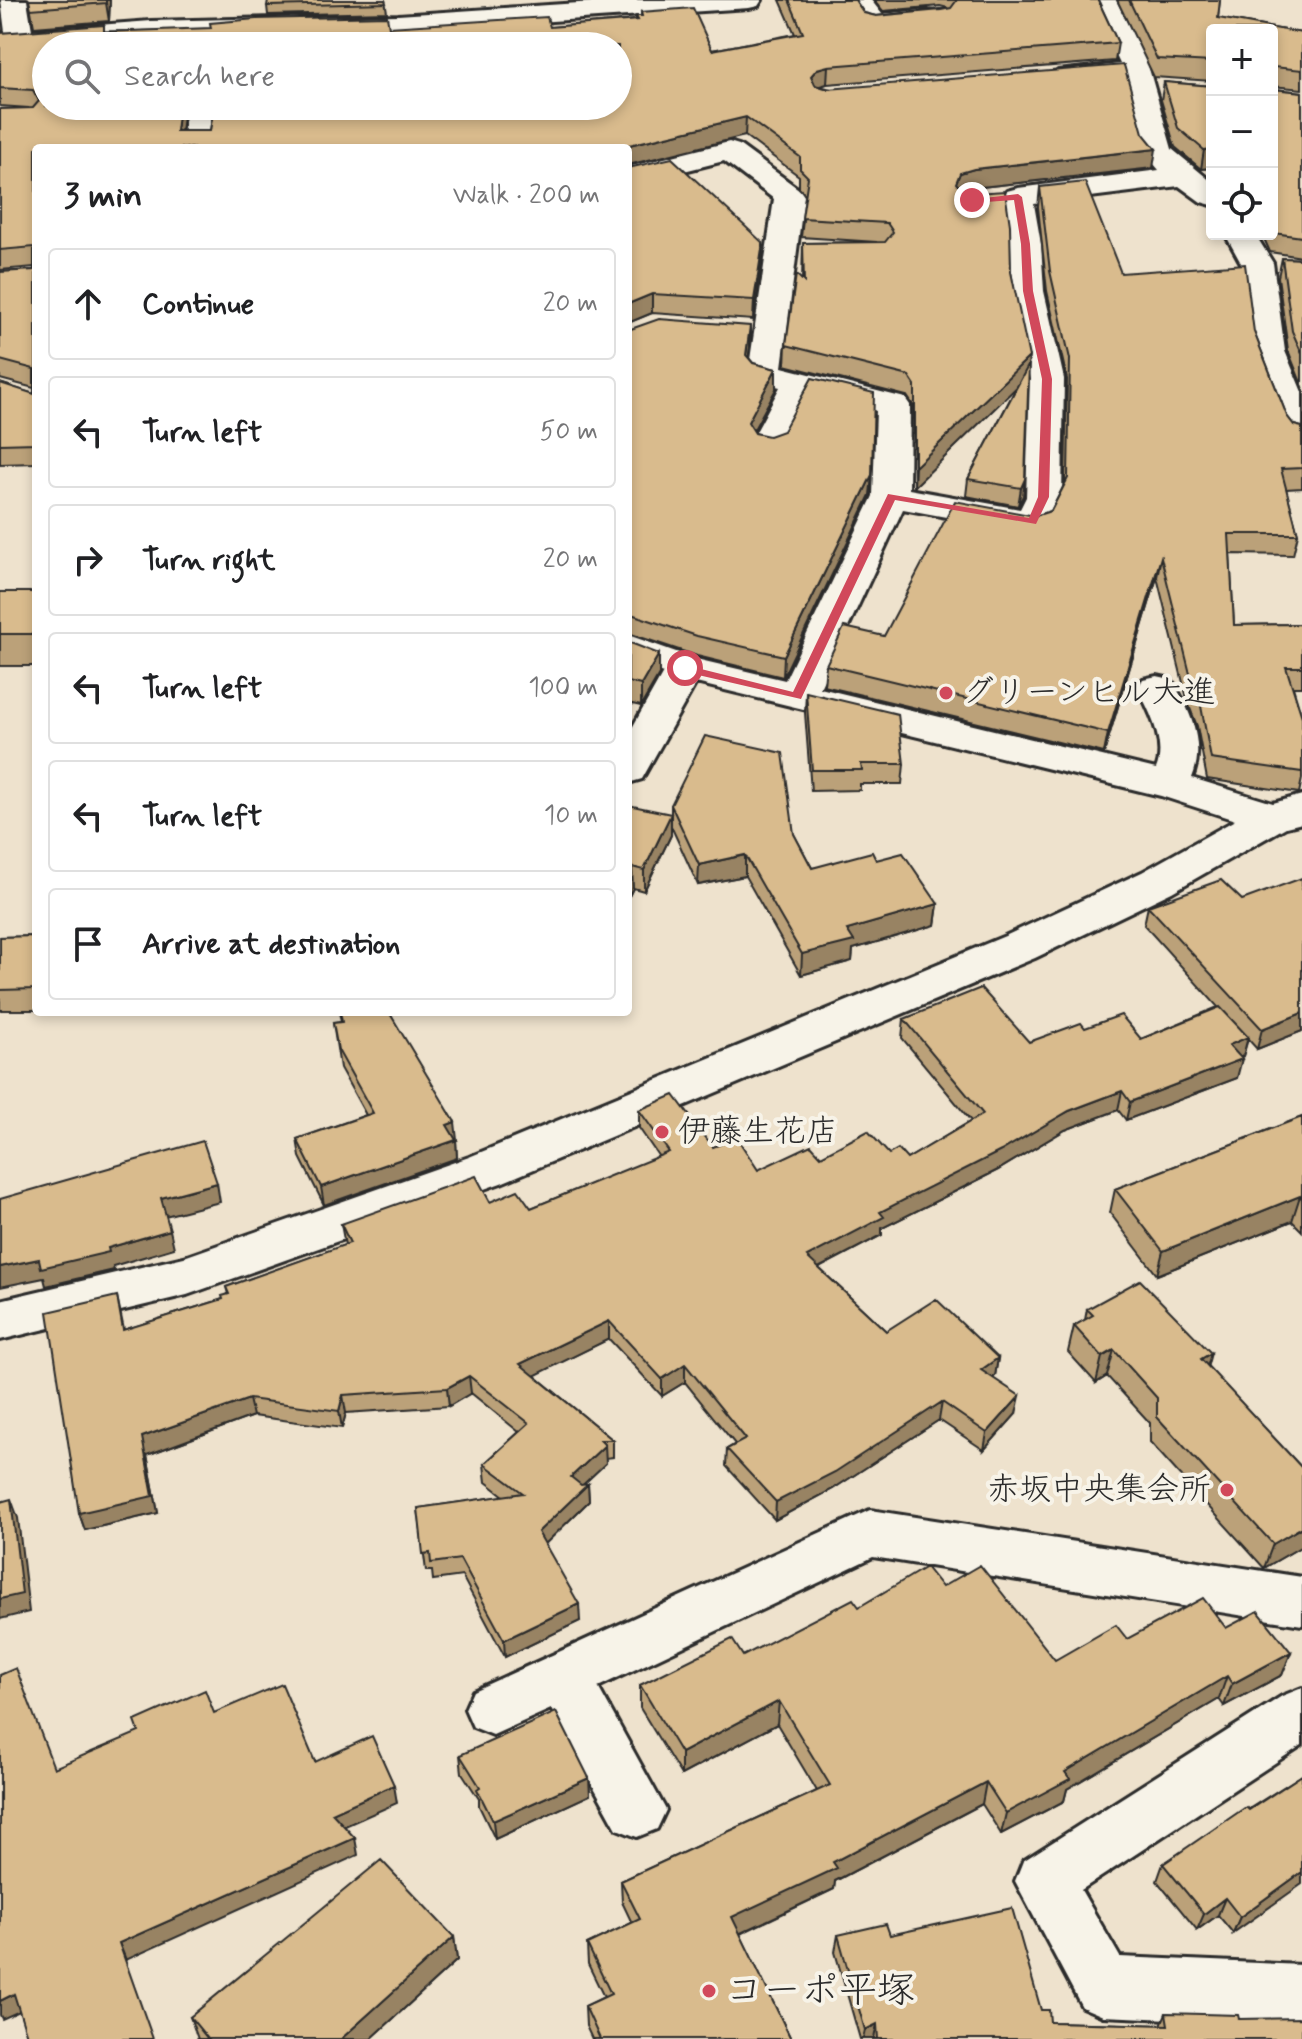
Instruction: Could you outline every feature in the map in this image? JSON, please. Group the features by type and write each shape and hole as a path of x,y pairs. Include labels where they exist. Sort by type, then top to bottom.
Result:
{"street":[{"path":"14,0 10,40 32,40"},
{"path":"249,32 398,23 566,23 749,0"},
{"path":"857,0 875,23 939,17"},
{"path":"1103,0 1138,79 1158,151 1206,192"},
{"path":"1043,79 1138,79 1169,89"},
{"path":"197,144 200,120"},
{"path":"632,175 729,151 789,196 798,250 756,333 765,373 893,405 891,496 797,696"},
{"path":"891,496 1032,522 1044,497 1047,379 1028,291 1026,244 1003,198 1185,176"},
{"path":"753,210 789,201"},
{"path":"1246,240 1272,265 1269,351 1301,429"},
{"path":"767,443 799,382"},
{"path":"632,648 685,668 1287,813"},
{"path":"632,760 685,668"},
{"path":"1157,688 1174,723 1178,748 1179,761 1169,785"},
{"path":"0,1320 187,1276 485,1170 1020,947 1157,882 1287,813"},
{"path":"493,1709 870,1533 1302,1601"},
{"path":"562,1676 637,1810"},
{"path":"1302,1714 1044,1881 1103,1986 1302,1995"}],"building":[{"path":"29,0 106,0 106,3 31,9"},
{"path":"268,0 385,0 386,3 267,6"},
{"path":"789,0 855,0 864,13 876,16 941,10 951,8 957,0 1098,0 1118,43 828,66 817,69 811,76 815,85 828,89 1124,65 1143,133 1156,149 960,173 956,183 962,190 974,193 1005,191 1010,225 1011,272 1029,357 915,467 915,385 909,376 786,345 796,274 804,282 803,243 885,242 893,232 887,223 802,218 808,177 800,169 800,157 746,117 632,144 32,144 32,247 0,250 0,109 32,108 32,120 177,120 176,131 210,131 212,120 632,120 632,32 104,32 211,28 210,23 256,19 387,16 389,27 547,17 550,27 638,20 636,16 642,16 641,12 693,8 712,50 803,33"},
{"path":"1129,0 1220,0 1218,18 1252,24 1206,24 1206,62 1157,59"},
{"path":"104,25 104,32 32,32 32,90 0,88 0,33"},
{"path":"1278,29 1302,33 1302,70 1278,67"},
{"path":"1164,82 1206,86 1206,150 1178,128"},
{"path":"1278,90 1302,92 1302,237 1278,234"},
{"path":"672,158 763,243 754,300 652,294 632,302 632,167"},
{"path":"1085,182 1121,273 1245,264 1254,332 1287,416 1294,425 1302,427 1302,468 1281,469 1298,534 1229,534 1234,625 1302,624 1302,667 1286,667 1302,717 1302,772 1211,759 1201,706 1192,682 1161,557 1108,733 826,665 844,627 884,636 955,501 1035,516 1051,511 1068,478 1070,359 1050,271 1040,187"},
{"path":"1282,258 1302,259 1302,354 1292,331"},
{"path":"32,270 32,368 0,360 0,272"},
{"path":"659,319 750,326 746,355 753,363 776,369 748,422 755,433 769,436 783,431 812,378 874,393 872,475 784,656 697,636 632,614 632,329"},
{"path":"1029,364 1025,479 1021,488 968,479"},
{"path":"0,383 32,393 32,443 0,444"},
{"path":"0,592 32,592 32,634 0,634"},
{"path":"632,644 659,654 641,685 632,683"},
{"path":"806,692 898,714 904,764 861,764 862,770 812,770"},
{"path":"705,736 783,753 794,834 812,868 872,852 876,860 903,853 938,904 847,930 854,941 802,954 745,855 699,865 671,805"},
{"path":"632,806 671,814 644,870 632,867"},
{"path":"1302,878 1302,1013 1262,1029 1148,906 1221,880 1242,900"},
{"path":"32,936 32,989 0,990 0,937"},
{"path":"981,988 1029,1042 1081,1023 1085,1028 1121,1015 1141,1039 1220,1007 1248,1037 1229,1045 1242,1059 1130,1102 1122,1091 1069,1111 1001,1151 880,1212 884,1217 807,1257 886,1331 936,1299 998,1358 981,1370 1020,1396 987,1433 942,1402 835,1472 776,1502 727,1449 746,1439 685,1364 662,1379 609,1321 520,1364 613,1440 600,1440 605,1445 571,1477 581,1485 588,1484 538,1532 579,1604 504,1640 460,1559 431,1563 430,1553 423,1554 418,1508 523,1493 484,1464 529,1423 469,1376 447,1388 343,1395 339,1411 249,1399 142,1437 153,1496 79,1513 48,1312 117,1296 123,1330 223,1299 222,1296 229,1294 226,1287 350,1243 341,1224 476,1176 490,1202 518,1190 531,1208 669,1152 639,1110 674,1095 713,1147 737,1138 758,1170 811,1145 821,1156 868,1131 889,1154 898,1149 907,1159 983,1114 904,1019"},
{"path":"341,1016 391,1016 455,1122 447,1125 456,1140 321,1187 297,1139 373,1113 338,1050 333,1023 342,1022"},
{"path":"1302,1117 1302,1199 1300,1196 1163,1251 1115,1189"},
{"path":"203,1141 217,1183 161,1198 170,1230 108,1248 109,1252 41,1268 39,1259 0,1267 0,1199"},
{"path":"1140,1280 1211,1353 1201,1359 1302,1468 1302,1527 1273,1544 1157,1417 1157,1398 1114,1350 1102,1357 1074,1326 1093,1315 1087,1309"},
{"path":"11,1499 22,1594 0,1599 0,1502"},
{"path":"980,1565 1055,1660 1116,1625 1127,1639 1203,1598 1226,1628 1258,1611 1291,1652 1232,1684 1227,1676 1065,1772 1070,1779 1006,1813 986,1782 833,1862 837,1868 732,1917 791,2039 600,2039 585,2006 611,1994 587,1944 640,1919 621,1881 830,1785 779,1701 681,1753 640,1685 732,1639 743,1656 853,1599 859,1607 926,1567 942,1587"},
{"path":"16,1668 54,1768 139,1732 135,1721 205,1690 214,1713 282,1684 315,1762 372,1736 394,1785 332,1813 355,1838 119,1943 153,2039 28,2039 14,1994 0,2001 0,1675"},
{"path":"556,1712 589,1778 493,1821 477,1789 480,1787 460,1755"},
{"path":"1302,1775 1302,1872 1240,1917 1225,1898 1204,1914 1163,1864 1246,1807 1249,1810"},
{"path":"381,1860 454,1937 341,2039 208,2039 190,2017"},
{"path":"1012,1908 1041,2010 1049,2010 1050,2022 1168,2025 1166,2013 1238,2015 1239,2019 1302,2018 1302,2039 878,2039 877,2024 865,2030 838,1935 886,1924 890,1935"}],"place":[{"name":"グリーンヒル大進","path":"946,693"},
{"name":"伊藤生花店","path":"662,1132"},
{"name":"赤坂中央集会所","path":"1227,1490"},
{"name":"コーポ平塚","path":"709,1991"}],"route":[{"path":"685,668 797,696 891,496 1032,522 1044,497 1047,379 1028,291 1026,244 1018,197 972,200"}]}
